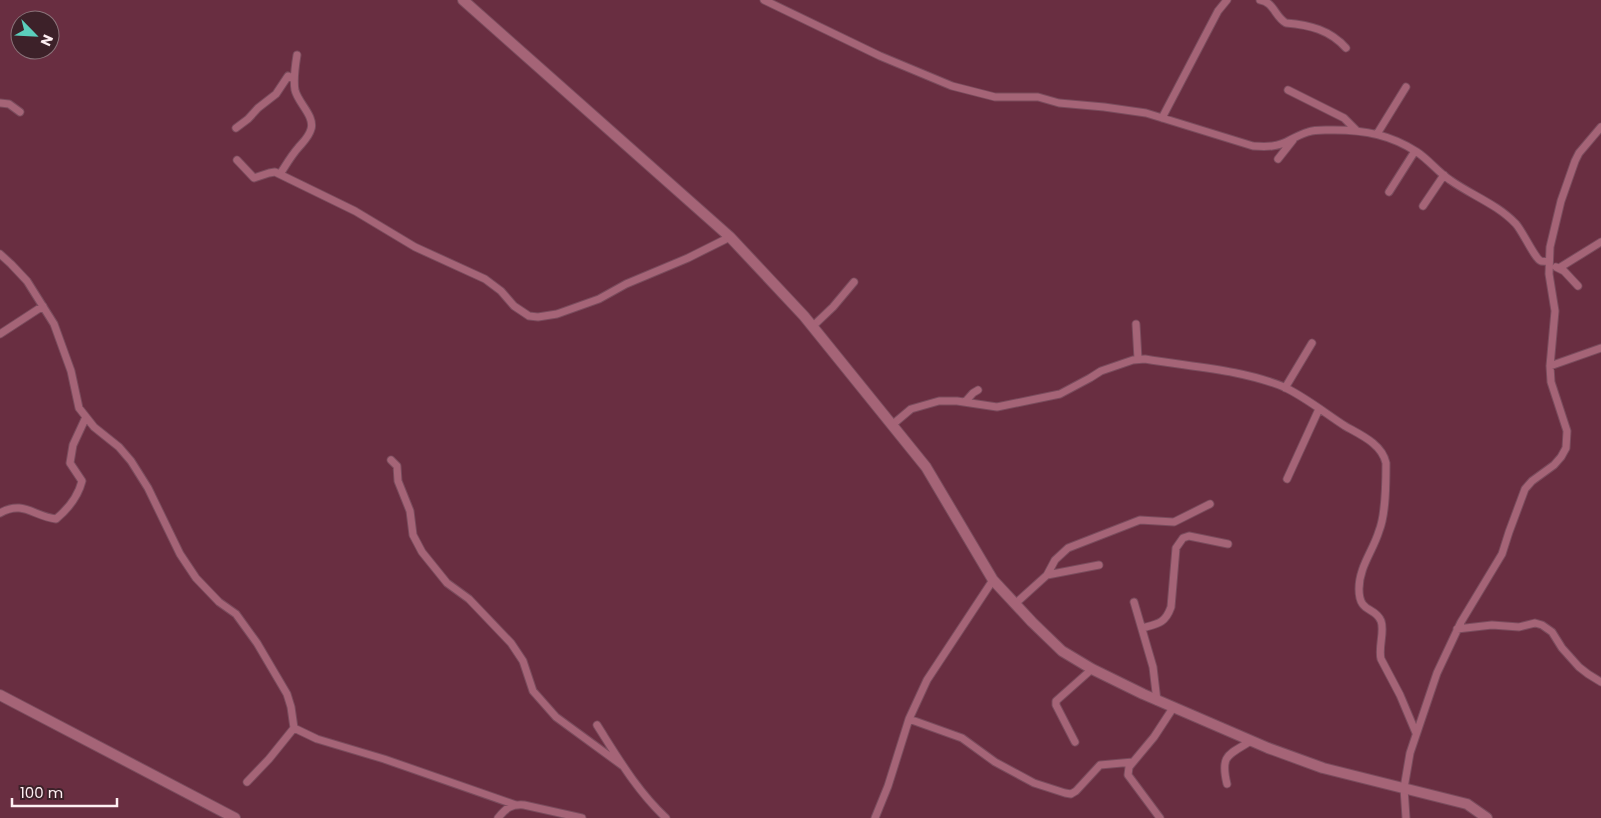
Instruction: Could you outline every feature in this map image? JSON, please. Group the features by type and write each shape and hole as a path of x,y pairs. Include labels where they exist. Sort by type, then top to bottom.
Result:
{"street":[{"path":"463,0 730,237 812,326 926,467 993,580 1062,651 1092,669 1157,701 1251,741 1323,768 1467,804 1487,818"},
{"path":"764,0 918,73 969,91 994,97 1038,97 1059,103 1124,109 1162,118 1254,146 1280,145 1309,131 1317,130 1356,130 1377,134 1415,151 1444,175 1506,215 1523,233 1537,259 1559,268 1578,286"},
{"path":"1162,118 1218,11 1227,0"},
{"path":"1260,0 1270,4 1281,20 1286,23 1326,31 1337,38 1346,48"},
{"path":"280,174 305,141 312,128 310,118 295,91 294,79 297,55"},
{"path":"236,128 276,94 288,76 294,79"},
{"path":"1377,134 1406,87"},
{"path":"1288,90 1344,118 1356,130"},
{"path":"0,104 10,104 20,112"},
{"path":"1406,818 1404,788 1410,753 1437,673 1458,629 1502,554 1525,489 1532,481 1554,465 1566,448 1567,431 1551,382 1550,366 1554,311 1549,263 1554,224 1569,176 1579,153 1601,127"},
{"path":"1278,159 1296,137"},
{"path":"1390,192 1415,151"},
{"path":"237,160 254,178 269,172 275,172 356,211 415,247 485,280 501,291 514,306 529,316 538,317 557,314 608,295 626,284 688,258 730,237"},
{"path":"1423,206 1444,175"},
{"path":"1559,268 1601,242"},
{"path":"0,254 27,281 54,324 72,370 79,408 94,427 119,447 131,461 148,488 180,554 196,578 219,602 236,614 257,643 287,694 294,728 247,782"},
{"path":"812,326 854,282"},
{"path":"0,334 44,306"},
{"path":"1136,324 1138,359"},
{"path":"1285,388 1312,344"},
{"path":"1550,366 1601,348"},
{"path":"892,425 912,409 939,401 957,401 997,407 1060,394 1101,371 1138,359 1242,375 1285,388 1365,438 1385,456 1383,516 1379,532 1360,577 1358,588 1360,601 1365,608 1381,620 1381,659 1400,695 1416,733"},
{"path":"965,402 978,390"},
{"path":"1287,479 1319,409"},
{"path":"0,513 16,507 29,510 46,518 56,519 70,506 82,481 70,463 73,445 86,417"},
{"path":"391,460 397,466 398,481 410,511 413,535 422,552 447,583 469,599 511,643 523,661 533,691 556,717 623,766"},
{"path":"1016,604 1047,575 1060,554 1068,548 1140,520 1174,522 1210,504"},
{"path":"1142,628 1158,624 1168,615 1171,607 1176,548 1183,538 1189,536 1228,544"},
{"path":"1047,575 1099,565"},
{"path":"876,818 909,719 927,680 993,580"},
{"path":"1134,602 1153,667 1157,701"},
{"path":"1458,629 1492,625 1519,626 1535,623 1542,624 1552,632 1572,660 1601,682"},
{"path":"1075,742 1056,705 1056,701 1092,669"},
{"path":"0,695 235,818"},
{"path":"1160,818 1128,774 1129,767 1154,737 1173,708"},
{"path":"909,719 962,738 995,762 1034,783 1065,793 1071,794 1076,791 1100,765 1134,762"},
{"path":"597,725 623,766 649,801 666,818"},
{"path":"294,728 317,739 511,804 542,808 582,818"},
{"path":"1227,784 1224,772 1225,760 1232,753 1251,741"},
{"path":"498,818 511,804"}]}
